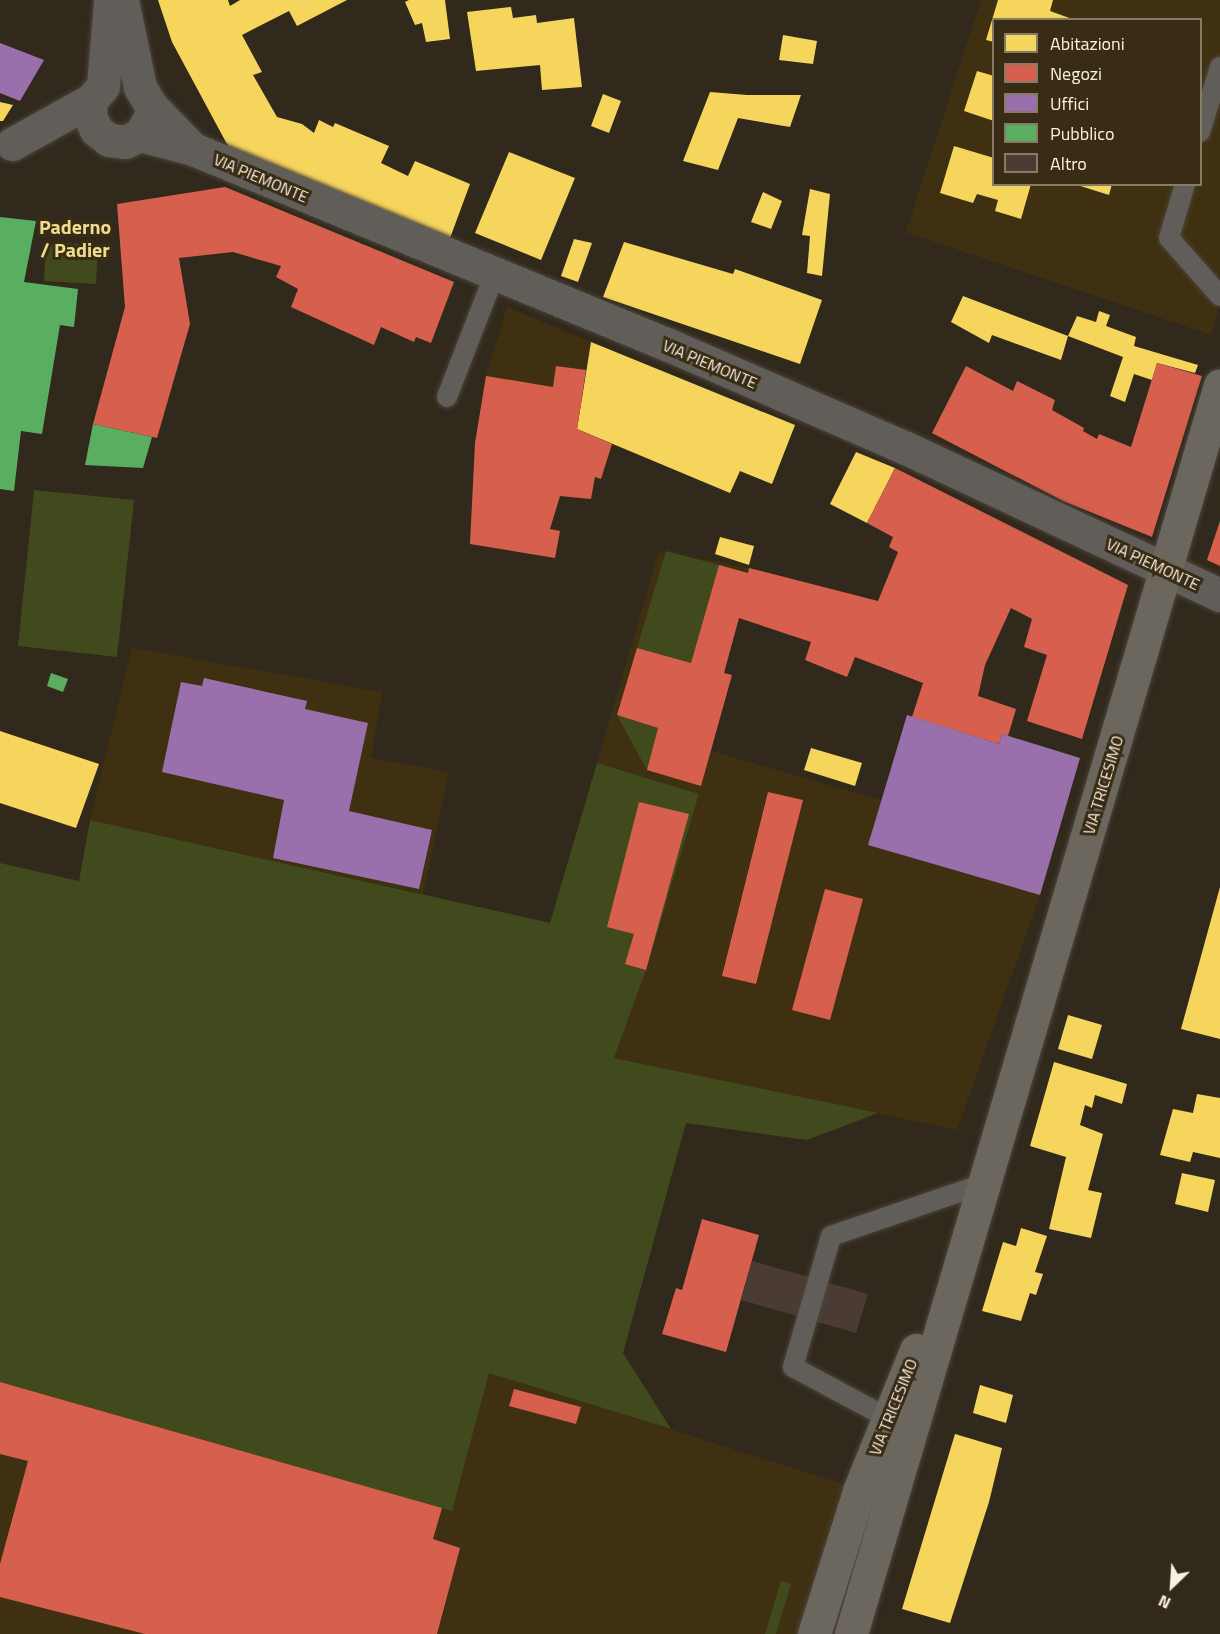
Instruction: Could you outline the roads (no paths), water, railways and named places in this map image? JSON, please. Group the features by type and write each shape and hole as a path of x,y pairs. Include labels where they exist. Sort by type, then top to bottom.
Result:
{"main road":[{"name":"VIA TRICESIMO","path":"851,1634 1167,571 1220,385"},
{"name":"VIA TRICESIMO","path":"814,1634 858,1491 983,1184"}],"street":[{"path":"110,0 97,105 109,141 125,142 144,109 122,0"},
{"name":"VIA PIEMONTE","path":"6,144 97,105 122,80 144,109 193,149 494,276 671,346 906,448 1220,595"}],"lane":[{"path":"1202,126 1220,67"},
{"path":"1184,186 1169,238 1220,296"},
{"path":"447,397 494,276"},
{"path":"923,1393 888,1418 793,1367 831,1236 983,1184"}],"district":[{"name":"Paderno / Padier","path":"75,238"}]}
